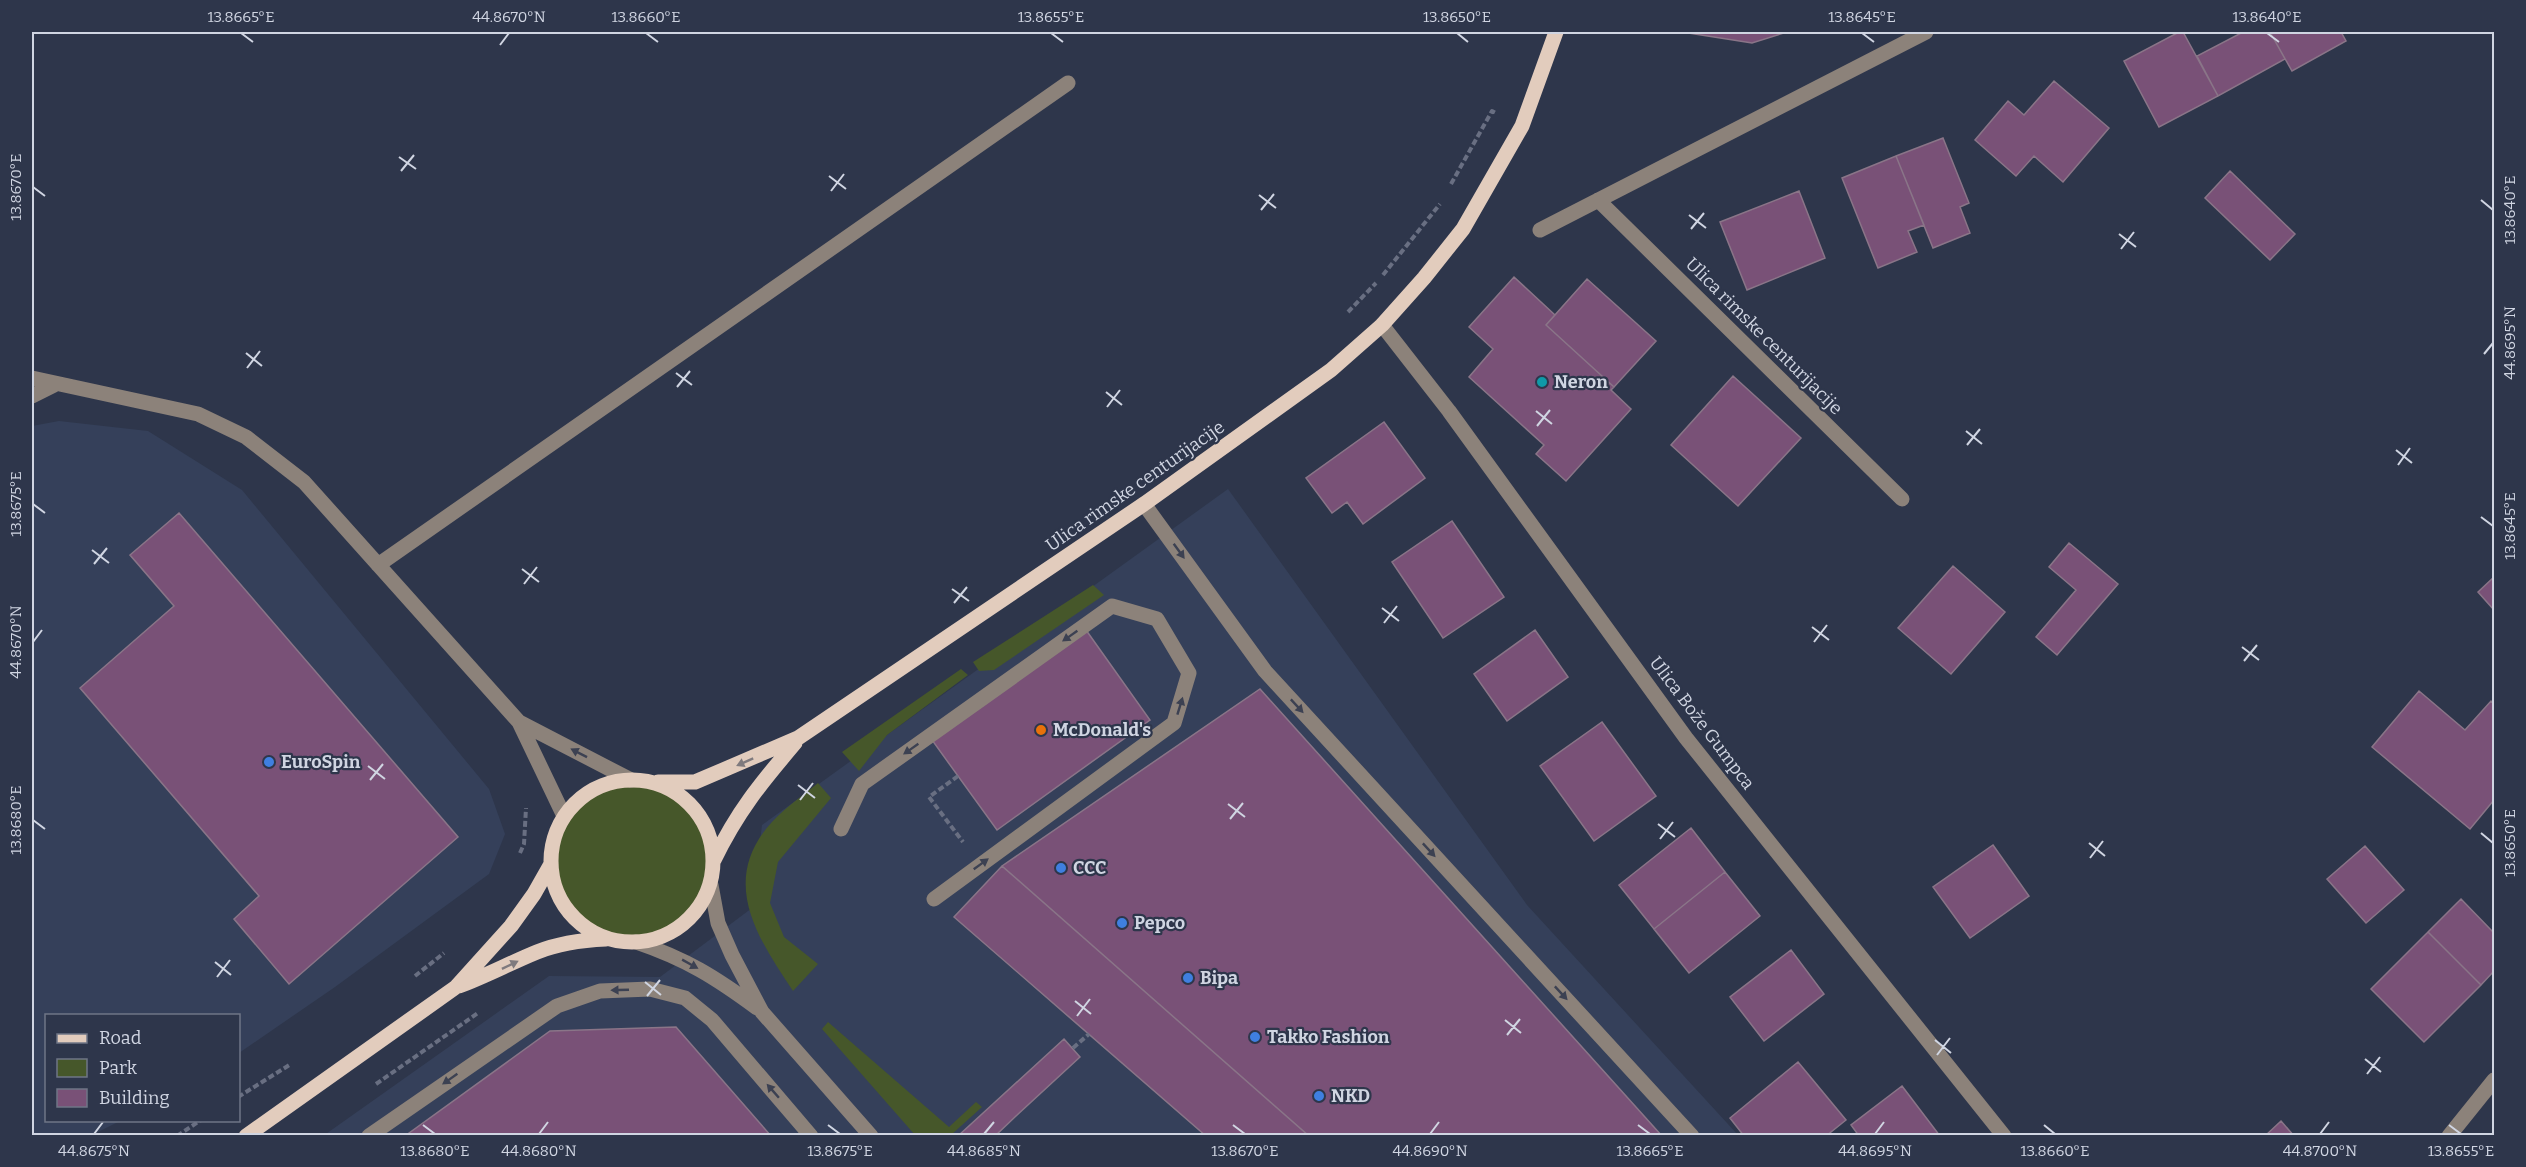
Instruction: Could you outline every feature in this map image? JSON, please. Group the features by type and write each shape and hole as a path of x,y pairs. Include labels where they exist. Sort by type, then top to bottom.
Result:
{"main road":[{"name":"Ulica rimske centurijacije","path":"658,782 695,782 798,738 1144,504 1331,370 1382,325 1463,229 1522,126 1556,32"},
{"name":"Ulica rimske centurijacije","path":"714,860 730,826 756,788 798,738"},
{"path":"456,987 490,975 538,951 575,941 609,939 636,942 660,937 682,925 699,907 711,885 714,860 710,835 699,812 681,794 658,782 631,780 604,784 581,797 564,816 553,839 551,864 556,888 568,911 586,928 609,939"},
{"path":"246,1136 456,987 511,926 534,894 551,864"}],"street":[{"path":"1540,230 1926,32"},
{"path":"378,565 1068,83"},
{"name":"Ulica rimske centurijacije","path":"1598,200 1902,500"},
{"name":"Ulica Bože Gumpca","path":"1382,325 1449,411 1686,738 2004,1136"},
{"path":"32,378 54,385 198,414 246,437 304,482 519,722 564,816"},
{"path":"32,396 54,385"},
{"path":"1144,504 1265,671 1692,1136"},
{"path":"841,828 862,784 1112,606 1157,619 1189,673 1174,723 934,899"},
{"path":"519,722 631,780"},
{"path":"711,885 718,923 762,1012"},
{"path":"636,942 675,956 718,979 762,1012 871,1136"},
{"path":"369,1136 556,1006 600,991 651,989 684,998 712,1020 812,1136"},
{"path":"2449,1136 2492,1087"}],"path":[{"path":"1341,318 1381,278 1439,205 1492,111 1522,126"},
{"path":"958,776 929,797 980,864"},
{"path":"516,861 524,843 526,800"},
{"path":"410,980 445,952"},
{"path":"367,1090 482,1010"},
{"path":"1073,1048 1089,1034"},
{"path":"240,1096 298,1060"},
{"path":"177,1136 198,1122"}],"shaded area":[{"path":"59,421 148,431 242,490 489,789 505,834 489,874 335,987 240,1052 240,1014 45,1014 45,1122 118,1122 92,1135 32,1136 32,426"},
{"path":"1228,489 1527,905 1738,1135 323,1136 549,976 660,977 752,908 762,825"}],"green space":[{"path":"1093,585 1104,595 994,670 979,671 973,662"},
{"path":"961,669 968,675 887,735 859,771 842,752"},
{"path":"632,782 647,783 662,788 676,795 688,805 698,817 705,831 710,846 710,876 705,891 698,905 688,917 676,927 662,934 647,939 632,940 617,939 602,934 588,927 576,917 566,905 559,891 554,876 553,861 554,846 559,831 566,817 576,805 588,795 602,788 617,783"},
{"path":"818,783 831,798 778,862 770,903 784,937 818,964 793,991 769,953 750,913 746,892 747,871 753,850 766,829 784,810"},
{"path":"828,1022 949,1127 976,1102 982,1107 951,1135 915,1135 822,1029"}],"building":[{"path":"1682,32 1787,32 1752,43"},
{"path":"2183,32 2218,96 2159,127 2124,61"},
{"path":"2243,32 2270,32 2285,59 2218,96 2197,56"},
{"path":"2270,32 2341,32 2346,41 2292,71"},
{"path":"2054,81 2109,128 2063,182 2034,156 2016,176 1975,140 2008,101 2024,115"},
{"path":"1943,138 1969,203 1960,207 1970,233 1933,248 1896,156"},
{"path":"1896,156 1924,225 1908,231 1917,252 1878,268 1842,178"},
{"path":"2230,171 2295,234 2270,260 2205,198"},
{"path":"1799,191 1825,258 1747,290 1720,222"},
{"name":"Neron","path":"1514,277 1555,315 1546,325 1614,387 1611,390 1631,409 1566,481 1536,454 1544,445 1469,377 1493,349 1469,327"},
{"path":"1587,279 1656,341 1614,387 1546,325"},
{"path":"1733,376 1801,438 1738,506 1671,445"},
{"path":"1384,422 1425,478 1363,524 1347,502 1332,513 1306,478"},
{"name":"EuroSpin","path":"179,513 458,837 289,984 234,919 259,896 80,688 174,606 130,555"},
{"path":"1452,521 1504,597 1443,638 1392,562"},
{"path":"2069,543 2118,584 2057,655 2036,637 2076,590 2049,567"},
{"path":"1953,566 2005,612 1951,674 1898,628"},
{"path":"2494,577 2494,610 2478,592"},
{"name":"McDonald's","path":"1086,630 1150,720 997,830 932,740"},
{"path":"1535,630 1568,677 1507,721 1474,674"},
{"path":"1260,689 1662,1136 1309,1136 1002,866"},
{"path":"2419,691 2465,730 2491,701 2494,704 2494,800 2470,829 2372,747"},
{"path":"1602,722 1656,796 1594,841 1540,766"},
{"path":"1691,828 1725,872 1654,929 1619,885"},
{"path":"1993,845 2029,896 1970,938 1933,887"},
{"path":"2365,846 2404,890 2366,923 2327,879"},
{"path":"1002,866 1309,1136 1206,1136 954,917"},
{"path":"1725,872 1760,916 1689,973 1654,929"},
{"path":"2461,899 2494,933 2494,971 2481,985 2428,932"},
{"path":"2428,932 2481,985 2424,1042 2371,989"},
{"path":"1791,950 1824,994 1764,1041 1730,997"},
{"path":"676,1027 771,1136 405,1136 550,1031"},
{"path":"1064,1039 1080,1057 995,1136 958,1136"},
{"path":"1798,1062 1846,1120 1826,1136 1744,1136 1730,1118"},
{"path":"1902,1086 1940,1136 1859,1136 1851,1125"},
{"path":"2281,1121 2294,1136 2265,1136"}],"place":[{"name":"Neron","path":"1542,382"},
{"name":"McDonald's","path":"1041,730"},
{"name":"EuroSpin","path":"269,762"},
{"name":"CCC","path":"1061,868"},
{"name":"Pepco","path":"1122,923"},
{"name":"Bipa","path":"1188,978"},
{"name":"Takko Fashion","path":"1255,1037"},
{"name":"NKD","path":"1319,1096"}]}
